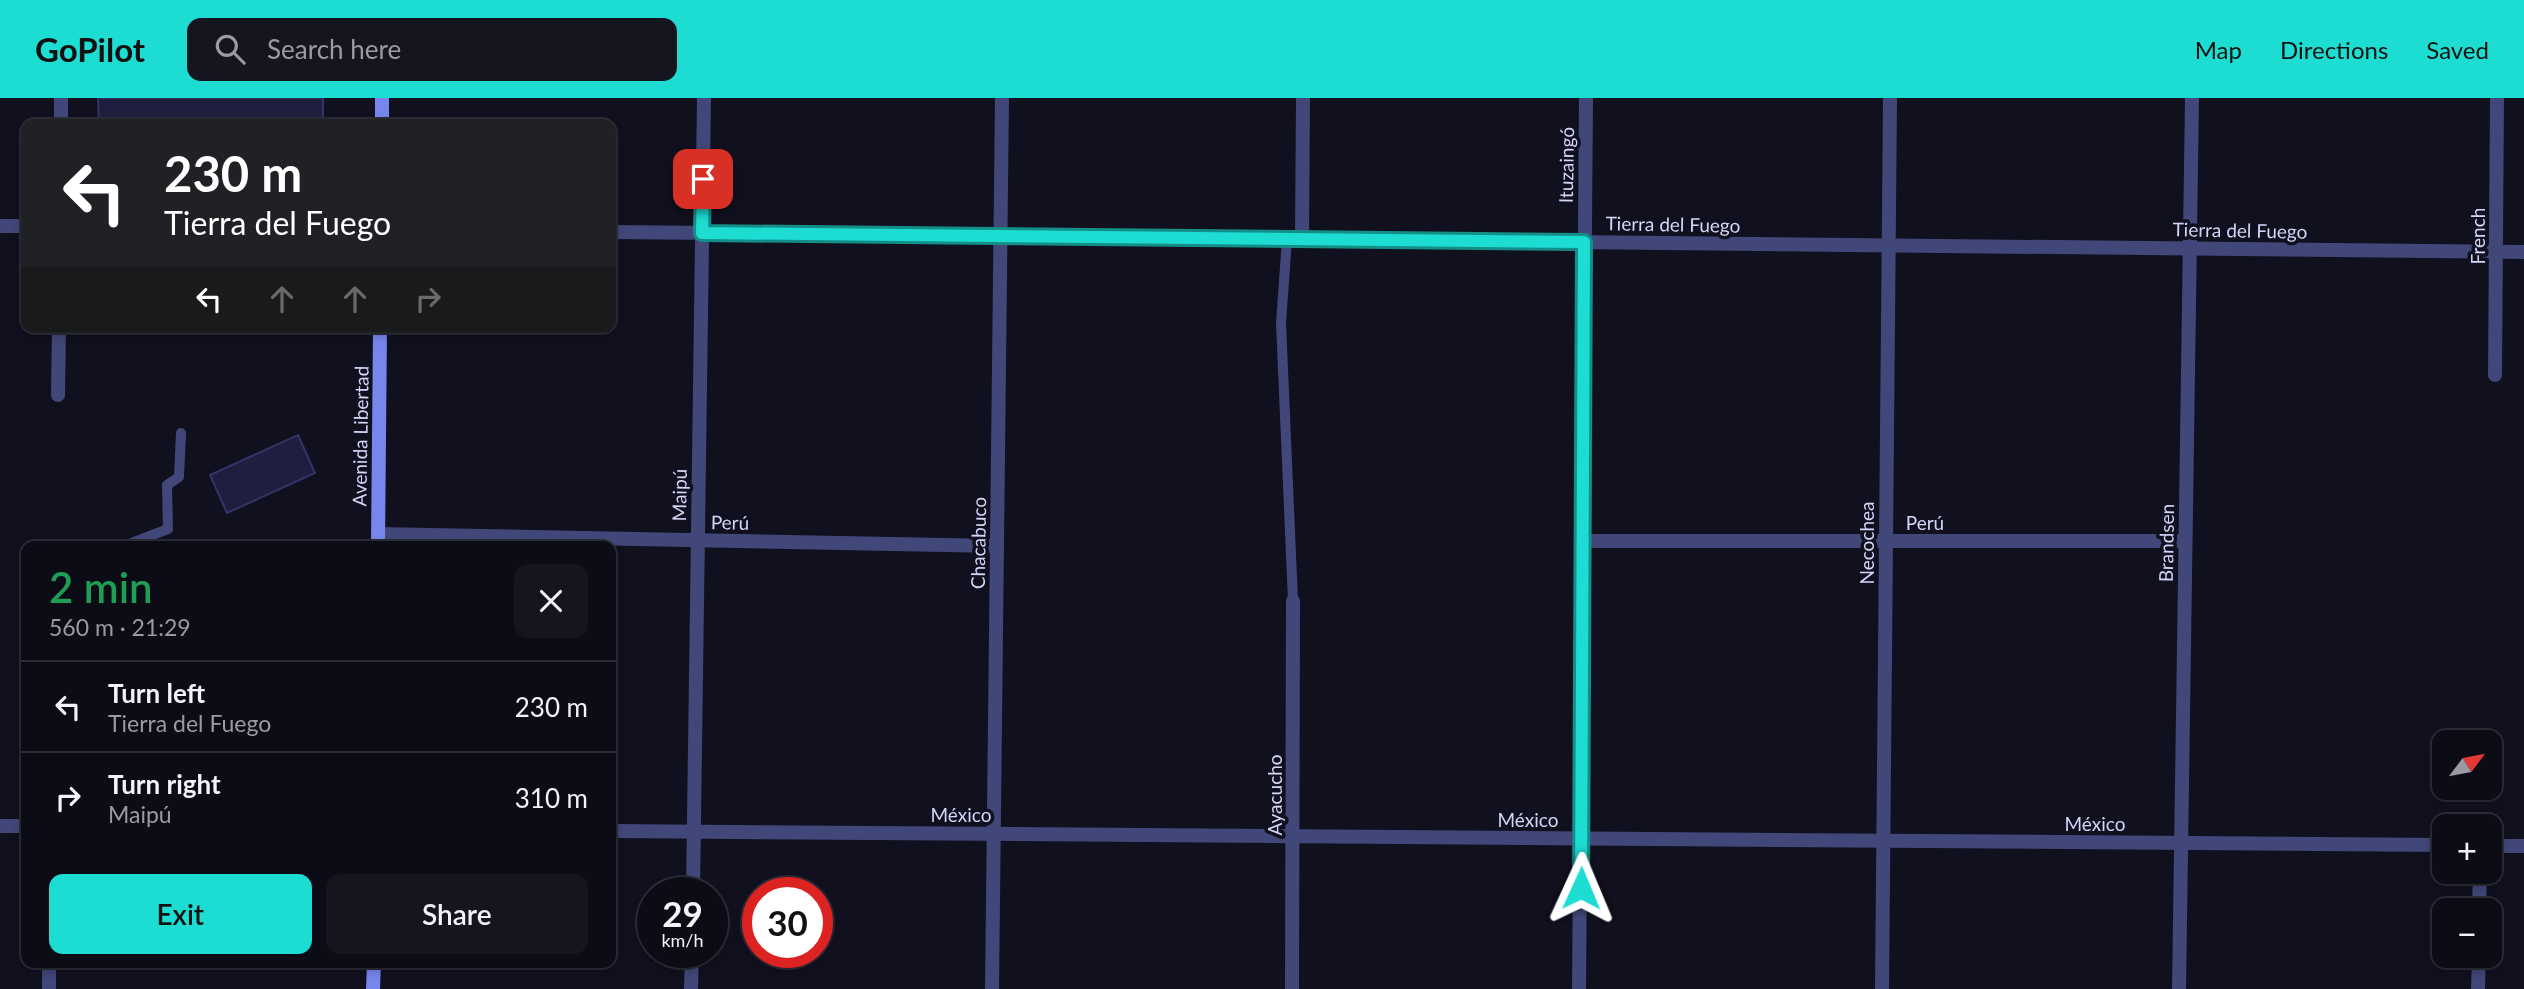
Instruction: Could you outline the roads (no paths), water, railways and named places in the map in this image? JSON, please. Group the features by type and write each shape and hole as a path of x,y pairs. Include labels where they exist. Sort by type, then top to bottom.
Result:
{"main road":[{"path":"382,98 382,119"},
{"name":"Avenida Libertad","path":"378,540 380,333"},
{"path":"373,989 374,968"}],"street":[{"path":"61,98 61,119"},
{"name":"Maipú","path":"693,877 704,98"},
{"name":"Chacabuco","path":"992,989 1002,98"},
{"path":"1295,239 1303,98"},
{"name":"Ituzaingó","path":"1579,989 1586,98"},
{"name":"Necochea","path":"1882,989 1886,841 1885,541 1890,98"},
{"name":"Brandsen","path":"2179,989 2192,98"},
{"name":"French","path":"2495,375 2497,98"},
{"path":"0,226 21,226"},
{"name":"Tierra del Fuego","path":"616,232 2524,252"},
{"path":"58,395 59,333"},
{"name":"Perú","path":"378,540 698,540 997,546"},
{"name":"Perú","path":"1581,541 2185,541"},
{"name":"Ayacucho","path":"1292,989 1293,600"},
{"path":"0,826 21,826"},
{"name":"México","path":"616,831 2432,845"},
{"path":"2502,846 2524,846"},
{"path":"49,968 49,989"},
{"path":"691,989 692,968"},
{"path":"2479,968 2479,989"}],"lane":[{"path":"1293,600 1281,323 1295,239"},
{"path":"137,541 168,529 167,485 179,477 181,433"}]}
